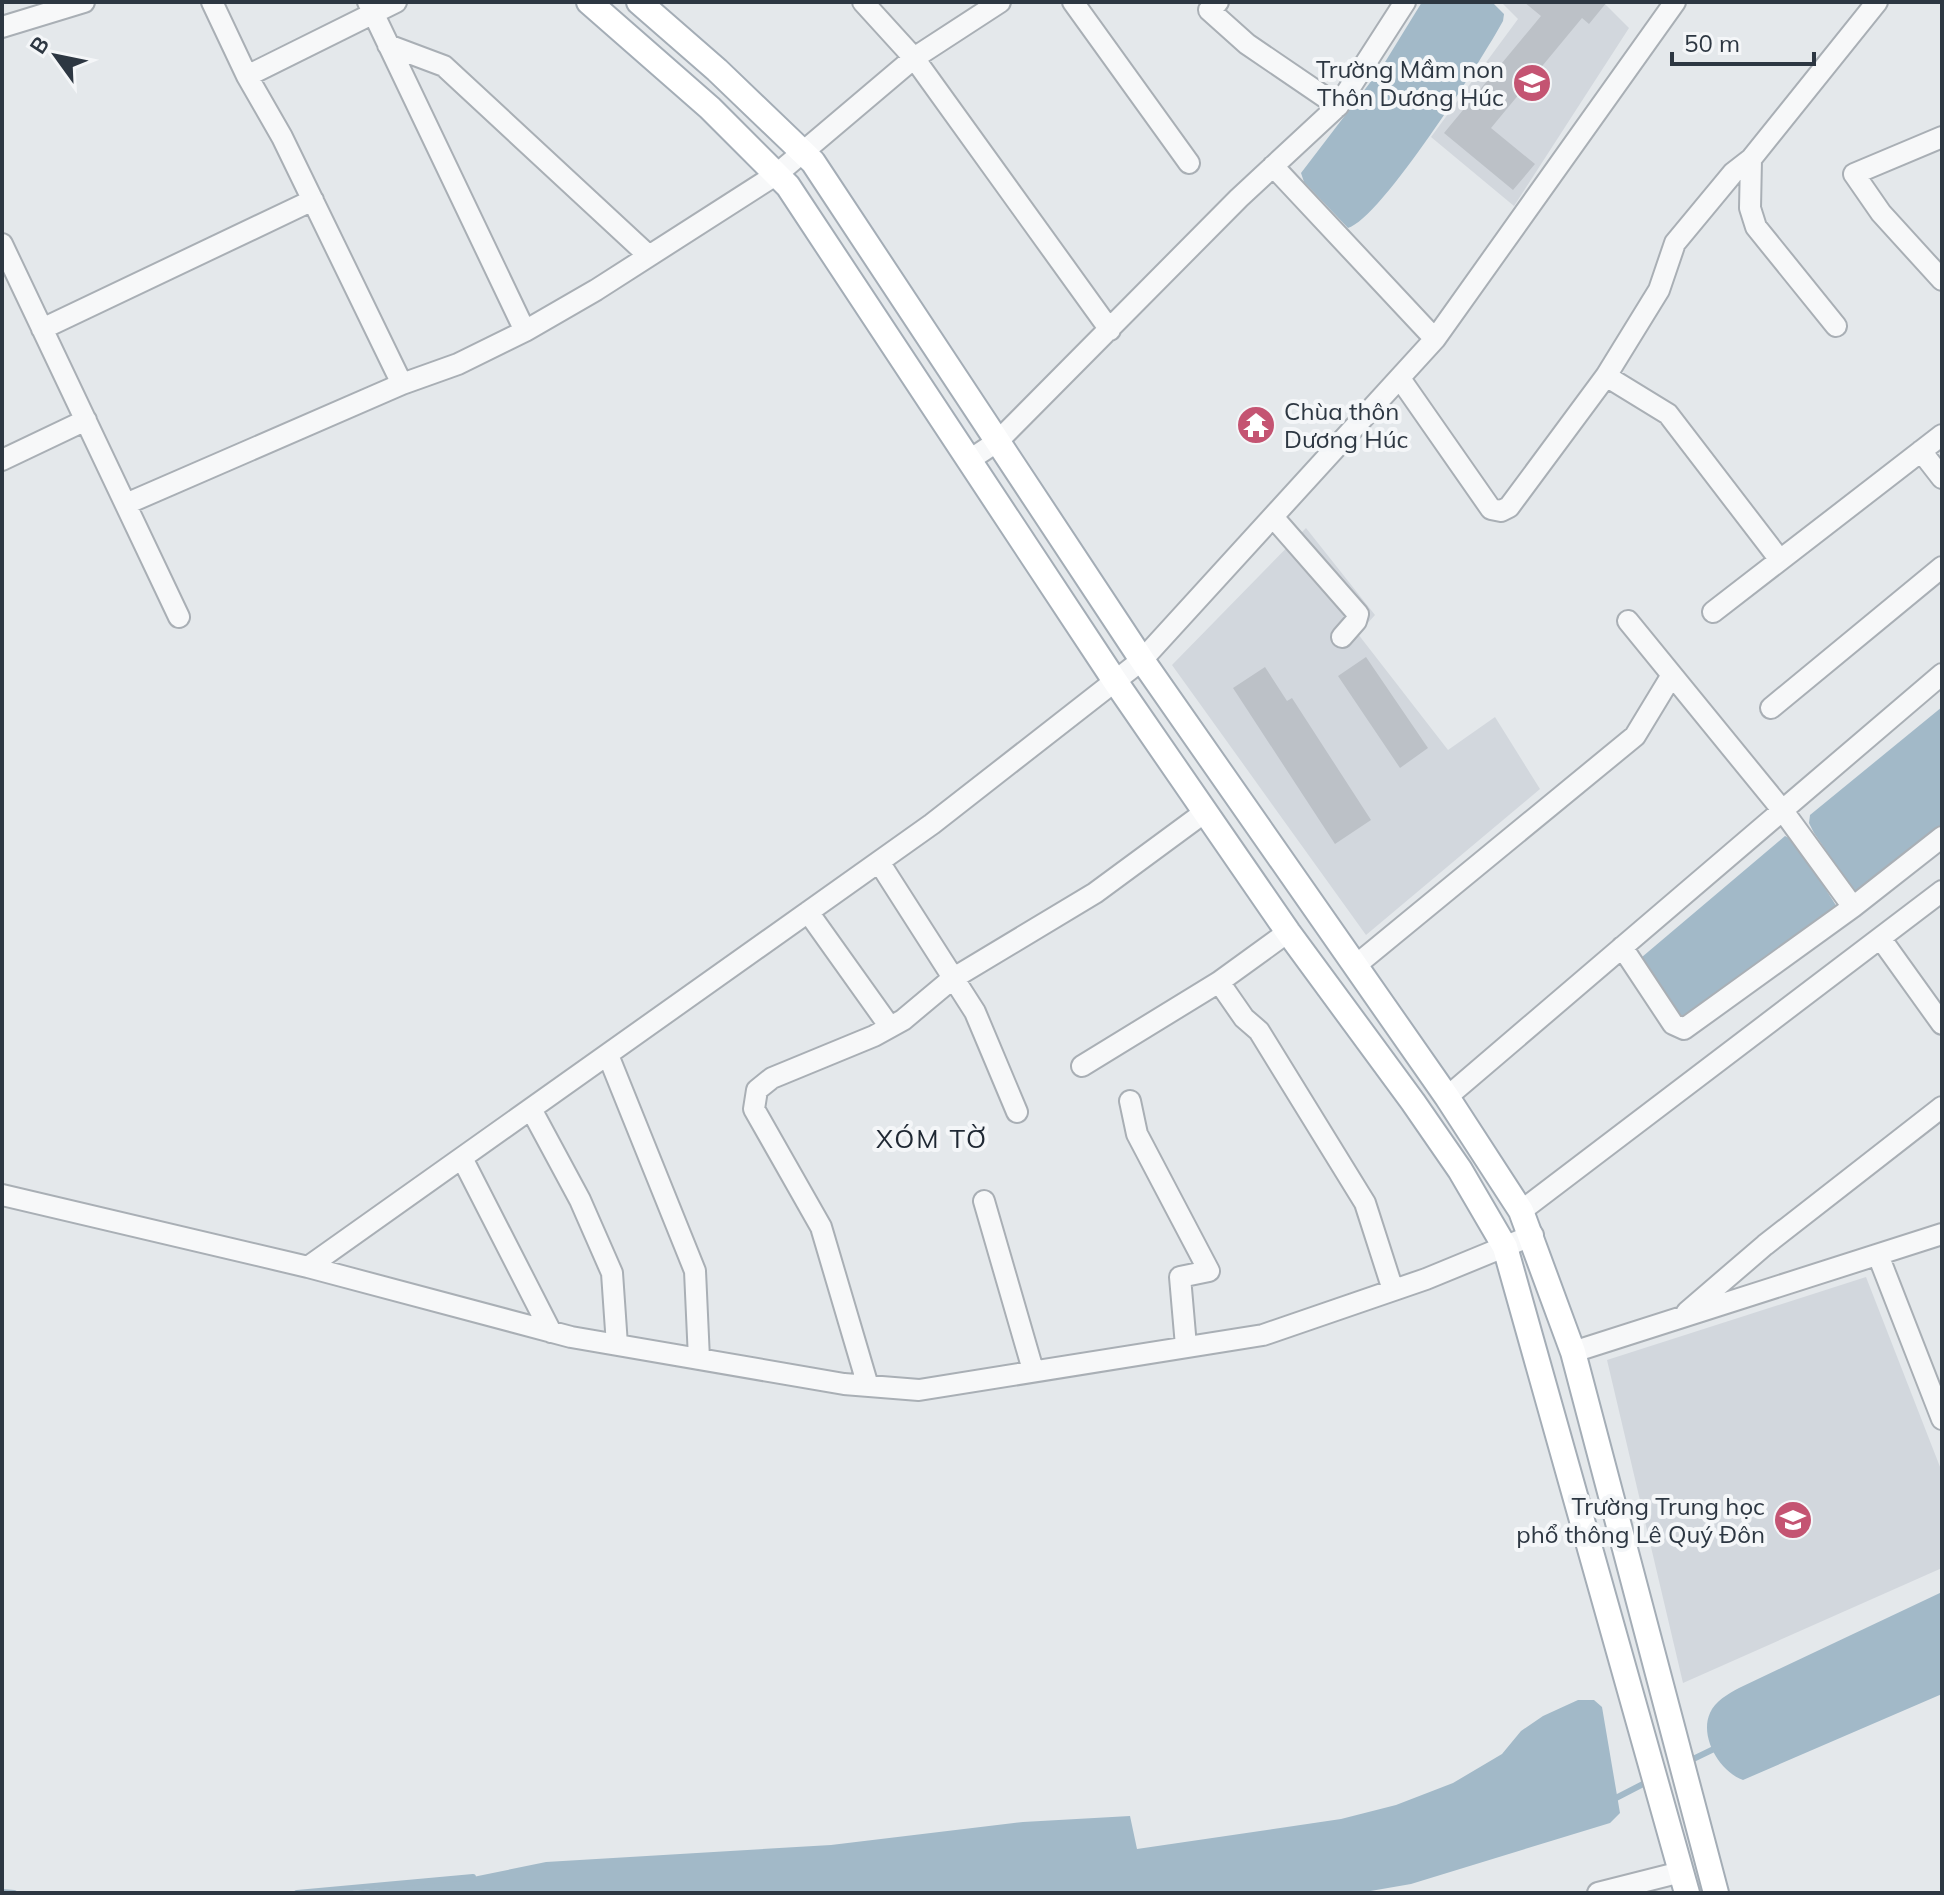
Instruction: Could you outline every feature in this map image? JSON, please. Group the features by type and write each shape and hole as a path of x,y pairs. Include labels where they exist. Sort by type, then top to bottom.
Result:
{"main road":[{"path":"589,2 710,108 777,174 971,459 1115,681 1288,932 1460,1170 1505,1247 1684,1882"},
{"path":"639,2 805,153 1142,660 1447,1097 1521,1211 1533,1235 1573,1352 1624,1555 1716,1893"},
{"path":"1594,1562 1624,1555"}],"street":[{"path":"2,27 84,2"},
{"path":"212,2 402,384"},
{"path":"247,76 370,7 396,2"},
{"path":"126,504 402,384 458,364 525,331 777,174 914,58 1000,2"},
{"path":"1218,2 1209,10 1247,44 1338,106"},
{"path":"308,1267 879,862 1142,660 1401,380 1435,339 1675,2"},
{"path":"1401,380 1491,509 1501,511 1509,507 1606,376 1659,290 1675,243 1733,173 1751,159 1877,2"},
{"path":"971,459 998,441 1273,166 1338,106 1402,3"},
{"path":"866,4 914,58 1110,330"},
{"path":"1081,5 1189,163"},
{"path":"370,7 525,331"},
{"path":"388,45 444,66 649,256"},
{"path":"1942,137 1854,174 1881,213 1942,280"},
{"path":"1751,159 1750,208 1756,227 1836,326"},
{"path":"1273,166 1435,339"},
{"path":"42,329 313,200"},
{"path":"2,244 179,617"},
{"path":"1606,376 1668,414 1780,560"},
{"path":"2,460 86,420"},
{"path":"1713,612 1942,435"},
{"path":"1921,451 1942,478"},
{"path":"1273,517 1358,614 1342,637"},
{"path":"1771,708 1942,567"},
{"path":"1628,621 1783,811 1853,907"},
{"path":"1447,1097 1942,674"},
{"path":"1355,966 1635,736 1672,675"},
{"path":"868,1386 821,1227 754,1109 757,1090 772,1078 890,1027 952,979 1095,893 1205,812"},
{"path":"1622,947 1673,1024 1684,1029 1853,907 1942,837"},
{"path":"879,862 975,1012 1017,1112"},
{"path":"1521,1211 1942,891"},
{"path":"808,912 890,1027"},
{"path":"1082,1066 1219,982 1288,932"},
{"path":"1881,939 1942,1024"},
{"path":"1219,982 1244,1018 1259,1031 1365,1203 1393,1290"},
{"path":"608,1055 695,1271 699,1359"},
{"path":"1130,1101 1137,1134 1209,1271 1180,1277 1186,1346"},
{"path":"1681,1317 1765,1245 1942,1107"},
{"path":"531,1109 580,1200 612,1273 617,1345"},
{"path":"462,1158 551,1332"},
{"path":"2,1195 308,1267 551,1332 868,1386 919,1390 1263,1335 1393,1290 1533,1235"},
{"path":"984,1201 1033,1370"},
{"path":"1573,1352 1942,1234"},
{"path":"1878,1255 1942,1419"},
{"path":"1598,1893 1684,1882"}],"shaded area":[{"name":"Trường Mầm non Thôn Dương Húc","path":"1501,2 1603,2 1629,28 1514,206 1431,137 1518,19"},
{"path":"1306,528 1375,615 1358,634 1448,750 1495,717 1540,789 1366,935 1172,665"},
{"name":"Trường Trung học phổ thông Lê Quý Đôn","path":"1866,1277 1942,1472 1942,1568 1683,1683 1607,1360"}],"water":[{"path":"1422,2 1492,2 1504,14 1503,21 1454,100 1406,168 1363,218 1348,228 1304,182 1301,173 1382,67"},
{"path":"1942,707 1942,830 1858,892 1854,891 1814,833 1809,823 1810,815"},
{"path":"1785,836 1795,841 1837,907 1681,1019 1641,961 1642,957"},
{"path":"1942,1592 1942,1694 1743,1780 1720,1762 1710,1743 1707,1722 1712,1709 1722,1698"},
{"path":"1578,1700 1594,1700 1602,1707 1620,1813 1610,1823 1411,1884 1359,1893 336,1893 473,1877 546,1862 831,1845 1023,1822 1130,1816 1137,1849 1341,1819 1396,1805 1453,1783 1502,1754 1521,1731 1543,1716"}],"building":[{"path":"1524,2 1607,2 1589,24 1582,18 1491,128 1535,164 1513,190 1444,133 1541,16"},
{"path":"1366,657 1428,748 1400,768 1338,676"},
{"path":"1265,667 1287,701 1292,698 1371,820 1335,844 1233,688"}],"waterway":[{"path":"1687,1762 1720,1746"},
{"path":"1614,1799 1645,1783"},
{"path":"297,1893 473,1877"},
{"path":"2,1892 14,1893"}],"place":[{"name":"Trường Mầm non Thôn Dương Húc","path":"1532,83"},
{"name":"Chùa thôn Dương Húc","path":"1256,425"},
{"name":"Trường Trung học phổ thông Lê Quý Đôn","path":"1793,1520"}],"district":[{"name":"XÓM TỜ","path":"932,1138"}]}
